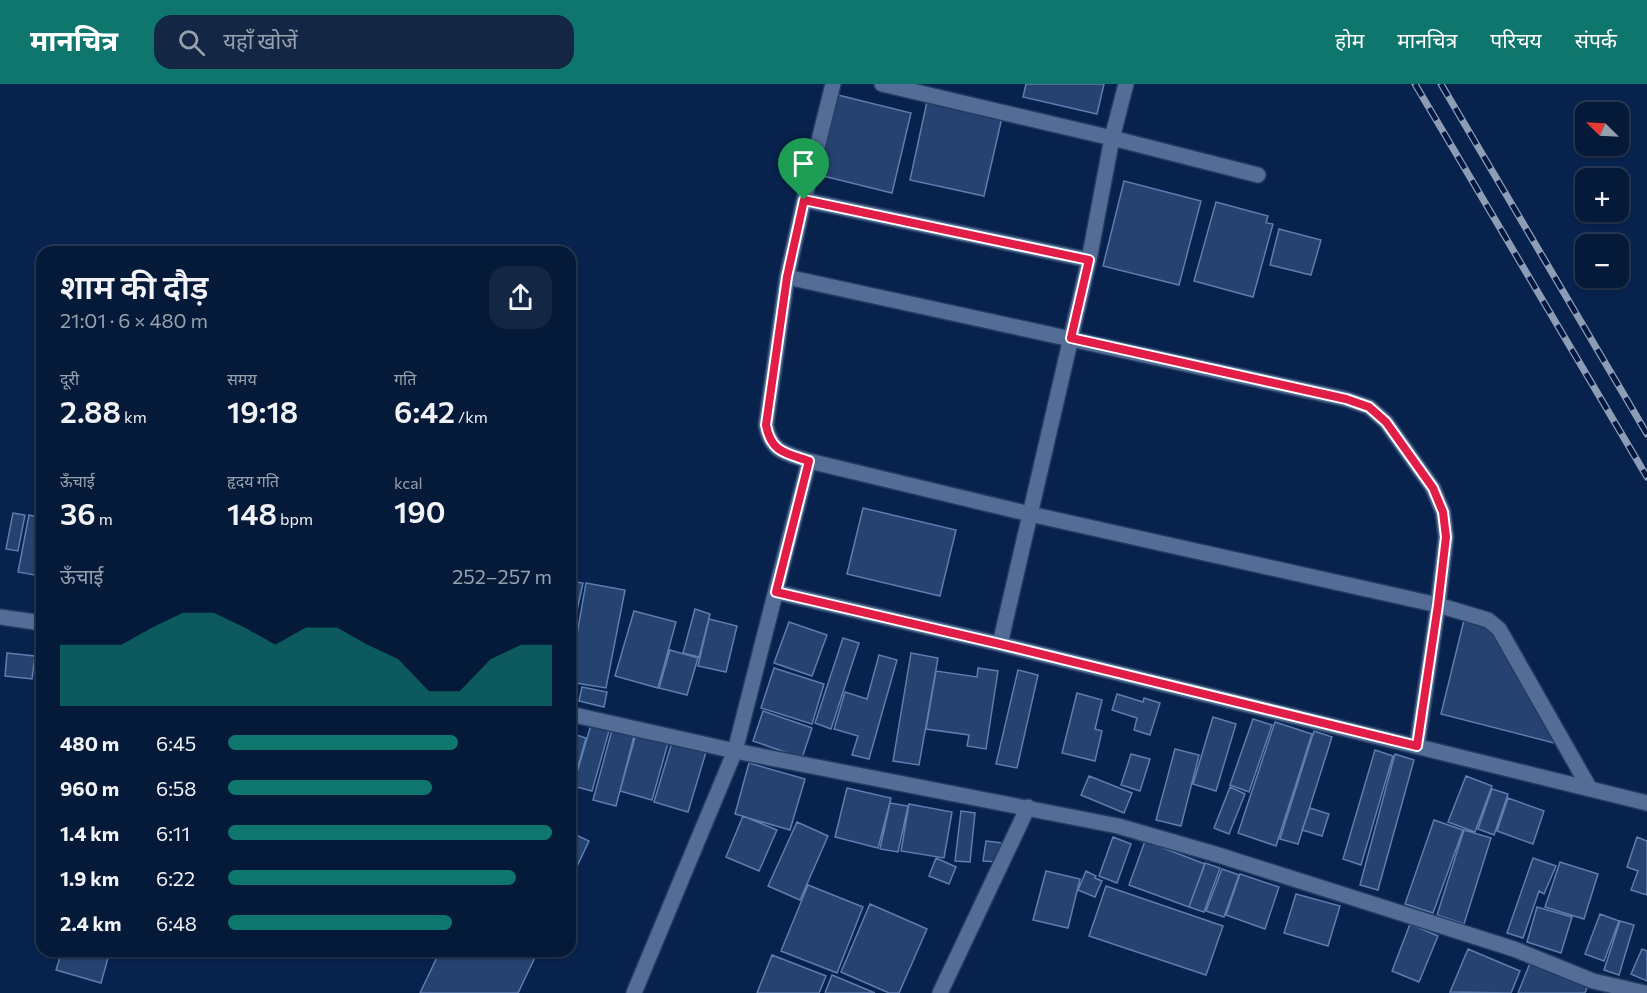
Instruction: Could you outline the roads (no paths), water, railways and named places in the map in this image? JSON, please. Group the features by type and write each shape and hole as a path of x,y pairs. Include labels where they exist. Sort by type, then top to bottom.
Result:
{"street":[{"path":"833,84 787,277 766,425 769,438 781,452 809,461 1030,514 1438,605 1488,620 1499,629 1590,789"},
{"path":"882,84 1258,175"},
{"path":"1000,644 1089,260 1112,138 1126,84"},
{"path":"804,200 1089,260"},
{"path":"787,277 1346,399 1369,407 1386,422 1433,488 1443,512 1446,537 1417,746"},
{"path":"634,993 735,751 809,461"},
{"path":"776,592 1000,644 1647,803"},
{"path":"0,618 36,622"},
{"path":"576,715 735,751 1118,826 1215,854 1514,949 1593,981 1645,993"},
{"path":"940,993 1028,807"}],"railway":[{"path":"1415,84 1647,477"},
{"path":"1441,84 1647,434"}]}
